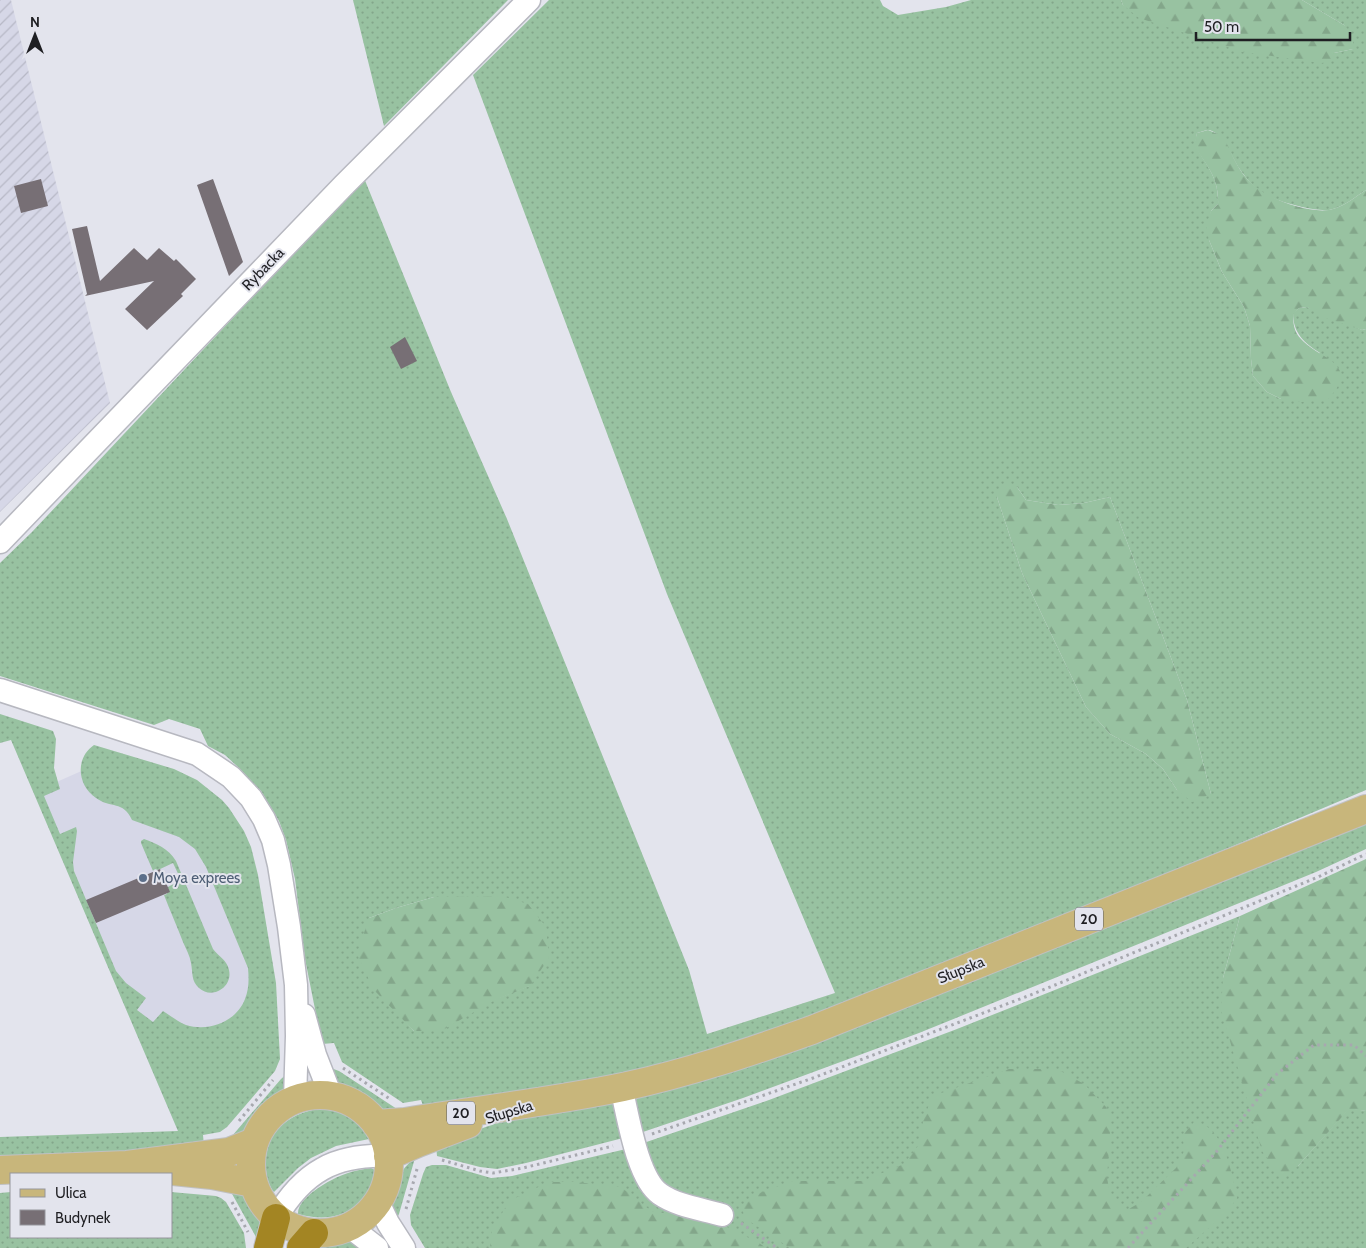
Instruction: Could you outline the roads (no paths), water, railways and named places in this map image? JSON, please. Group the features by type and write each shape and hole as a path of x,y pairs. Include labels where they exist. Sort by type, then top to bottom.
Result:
{"highway":[{"path":"259,1242 276,1218"}],"main road":[{"name":"Słupska","path":"376,1124 405,1122 621,1087 712,1064 812,1030 1366,809"},
{"path":"308,1096 332,1096 356,1105 376,1124 382,1134 388,1156 388,1172 385,1188 378,1202 360,1220 350,1227 307,1241 300,1231 276,1218 262,1202 253,1183 250,1169 254,1142 260,1128 270,1115 283,1105 308,1096"},
{"name":"Słupska","path":"388,1156 464,1125 546,1100"},
{"path":"0,1170 127,1165 220,1154 254,1142"},
{"path":"127,1165 212,1175 253,1183"}],"street":[{"name":"Rybacka","path":"0,542 344,185 530,0"},
{"path":"0,690 197,754 218,767 242,788 264,819 276,852 296,985 315,1055 332,1096"},
{"path":"295,1100 296,985"},
{"path":"621,1087 642,1168 651,1187 661,1196 678,1203 722,1215"},
{"path":"276,1218 298,1187 314,1174 350,1158 369,1155 388,1156"},
{"path":"378,1202 388,1223 404,1248"},
{"path":"350,1227 377,1248"}],"place":[{"name":"Moya exprees","path":"143,878"}]}
